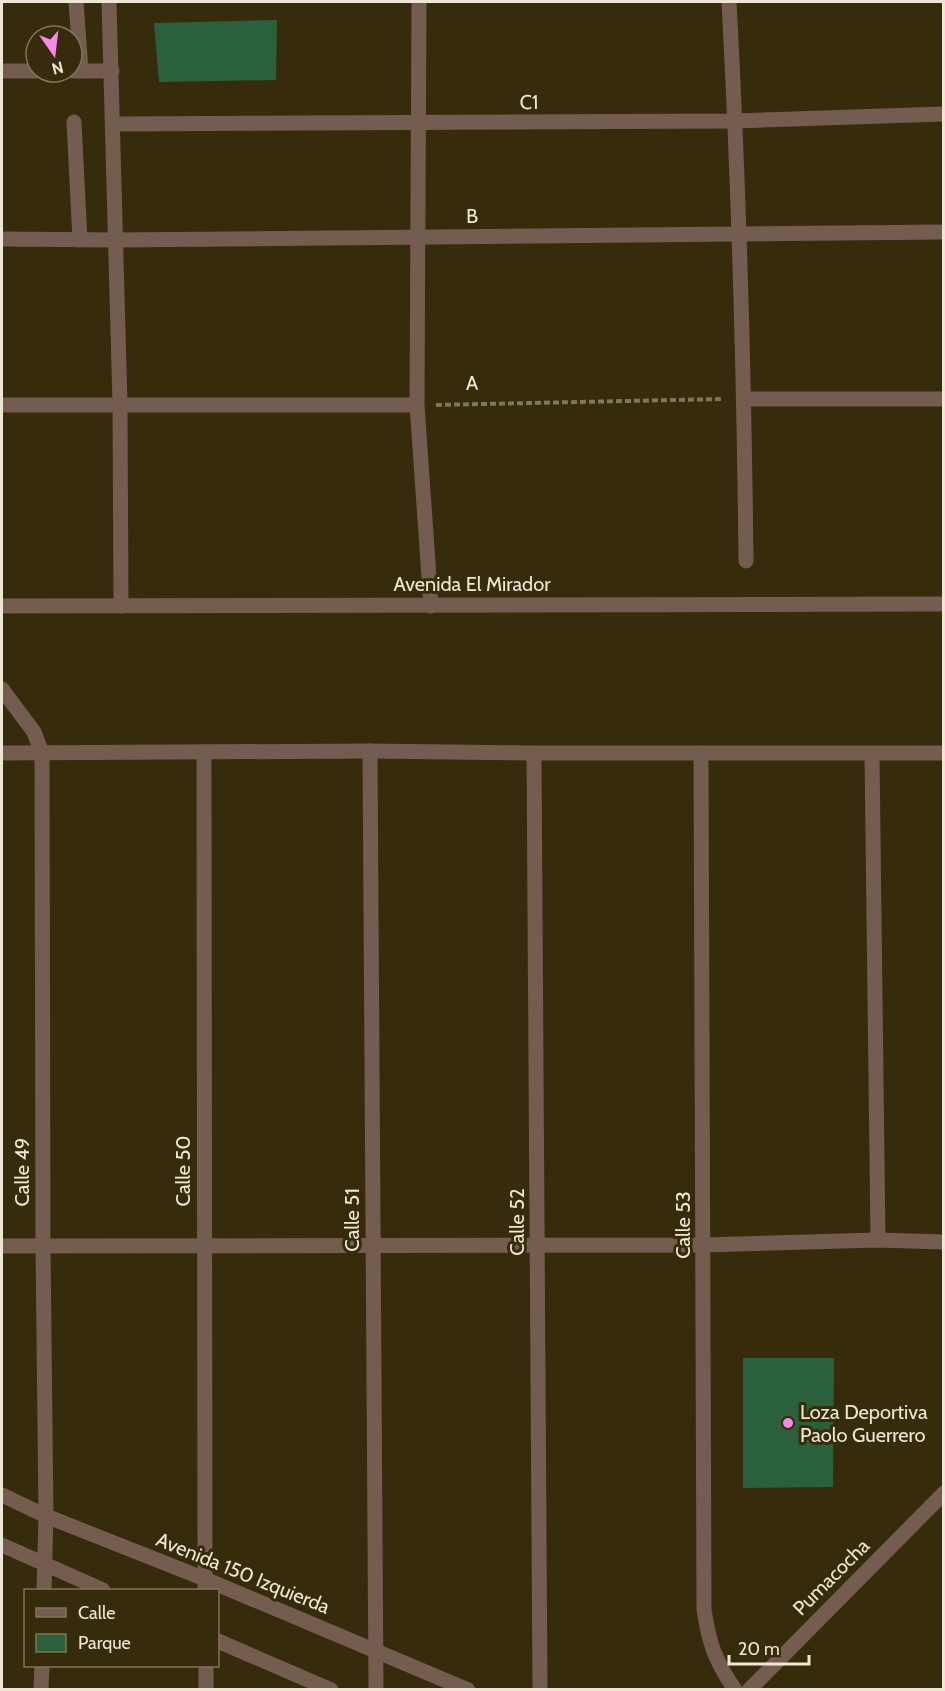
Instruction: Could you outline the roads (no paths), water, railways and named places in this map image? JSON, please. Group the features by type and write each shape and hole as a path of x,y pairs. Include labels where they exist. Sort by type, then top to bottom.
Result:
{"street":[{"path":"76,2 76,24"},
{"path":"109,2 120,404 121,606"},
{"path":"418,2 417,405 431,606"},
{"path":"729,2 739,234 746,561"},
{"path":"2,71 24,71"},
{"path":"84,71 112,71"},
{"name":"C1","path":"114,124 735,121 944,114"},
{"path":"74,122 80,240"},
{"name":"B","path":"2,239 417,238 944,232"},
{"path":"744,399 944,399"},
{"path":"2,405 417,405"},
{"name":"Avenida El Mirador","path":"2,606 944,604"},
{"path":"2,689 34,732 42,753"},
{"path":"2,753 370,751 944,753"},
{"name":"Calle 51","path":"370,751 376,1689"},
{"name":"Calle 50","path":"204,752 205,1585"},
{"name":"Calle 49","path":"42,753 46,1516 44,1589"},
{"name":"Calle 52","path":"534,753 540,1689"},
{"name":"Calle 53","path":"701,753 704,1609 708,1635 719,1665 735,1689"},
{"path":"872,754 878,1240"},
{"path":"2,1246 704,1245 878,1240 944,1242"},
{"name":"Pumacocha","path":"749,1689 944,1493"},
{"name":"Avenida 150 Izquierda","path":"2,1495 205,1585"},
{"path":"2,1545 101,1589"},
{"name":"Avenida 150 Izquierda","path":"219,1590 376,1650 468,1689"},
{"path":"219,1641 331,1689"},
{"path":"41,1689 42,1667"},
{"path":"206,1667 206,1689"}],"place":[{"name":"Loza Deportiva Paolo Guerrero","path":"788,1423"}]}
